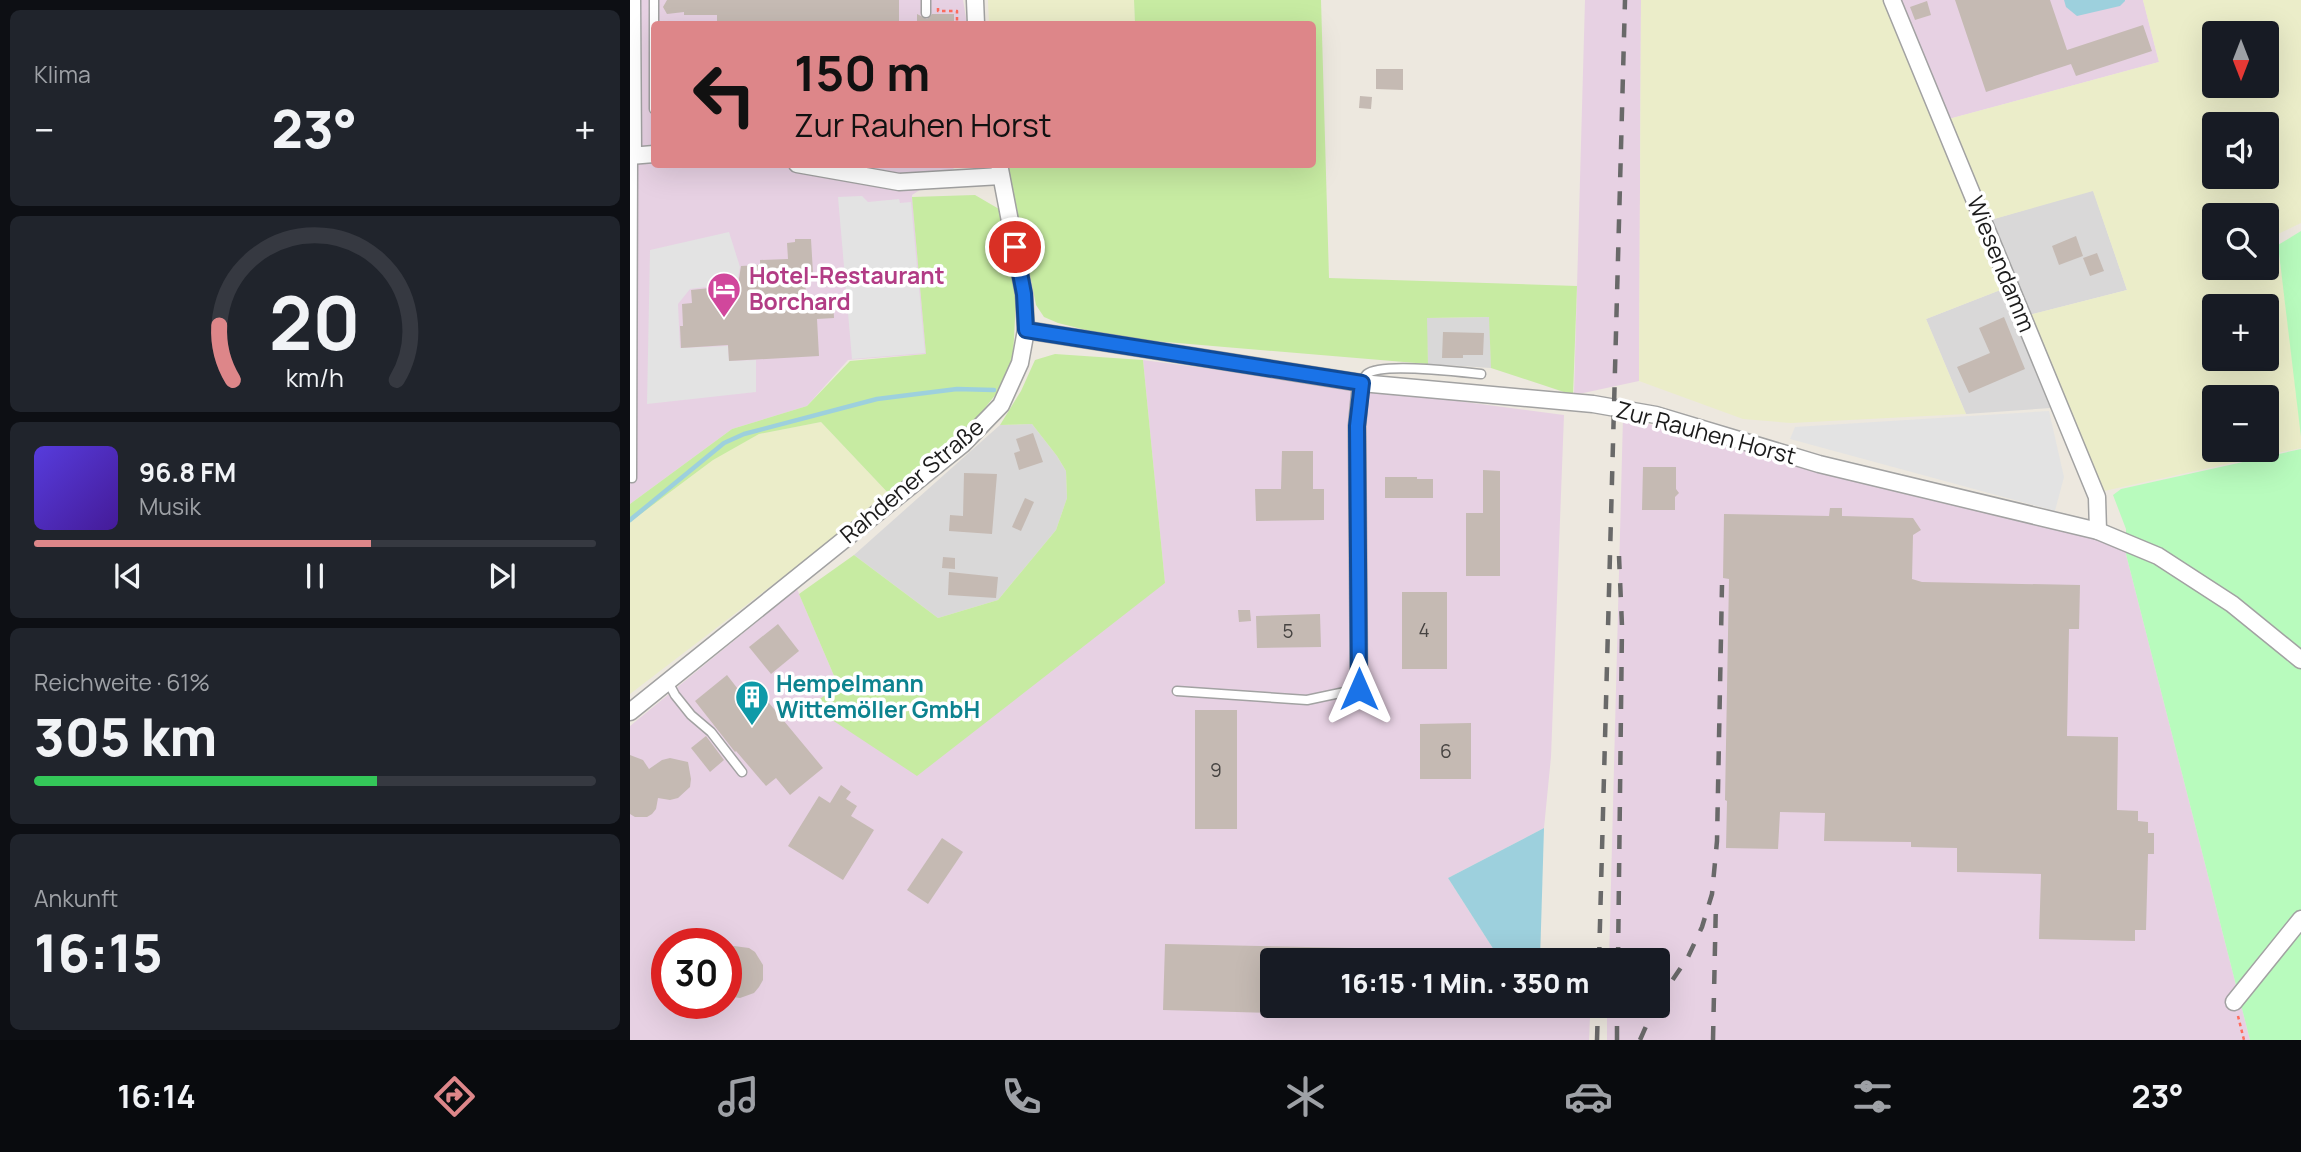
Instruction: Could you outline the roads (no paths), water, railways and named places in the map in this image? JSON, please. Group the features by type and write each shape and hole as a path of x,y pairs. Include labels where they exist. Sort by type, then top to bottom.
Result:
{"street":[{"path":"632,0 632,155 651,154"},
{"path":"975,0 976,21"},
{"name":"Wiesendamm","path":"1892,0 2097,498 2098,531"},
{"path":"832,168 899,183 1000,170"},
{"name":"Rahdener Straße","path":"630,712 963,444 1001,405 1020,363 1026,330 1024,294 1000,170"},
{"name":"Zur Rauhen Horst","path":"1026,330 1362,383 1593,404 1656,415 1819,464 2098,531 2158,556 2232,604 2301,660"},
{"path":"1359,689 1357,426 1362,383"},
{"path":"2234,1002 2301,919"}],"lane":[{"path":"654,0 654,21"},
{"path":"926,0 926,13"},
{"path":"632,155 632,478"},
{"path":"1362,383 1368,373 1380,369 1481,374"},
{"path":"667,680 691,715 711,732 742,772"},
{"path":"1177,691 1307,699 1359,689"}],"water":[{"path":"2064,0 2125,1 2120,6 2077,16 2066,7"},
{"path":"1544,828 1540,948 1493,948 1448,878"}],"waterway":[{"path":"630,520 724,443 744,434 877,399 957,389 994,390"}],"railway":[{"path":"1599,948 1625,0"},
{"path":"1618,948 1622,626 1619,556"},
{"path":"1670,984 1688,957 1702,927 1712,894 1717,841 1722,585"},
{"path":"1713,1040 1716,900"},
{"path":"1597,1040 1598,1018"},
{"path":"1617,1018 1617,1040"},
{"path":"1640,1040 1650,1018"}],"place":[{"name":"Hotel-Restaurant Borchard","path":"724,319"},
{"name":"Hempelmann Wittemöller GmbH","path":"752,727"}]}
